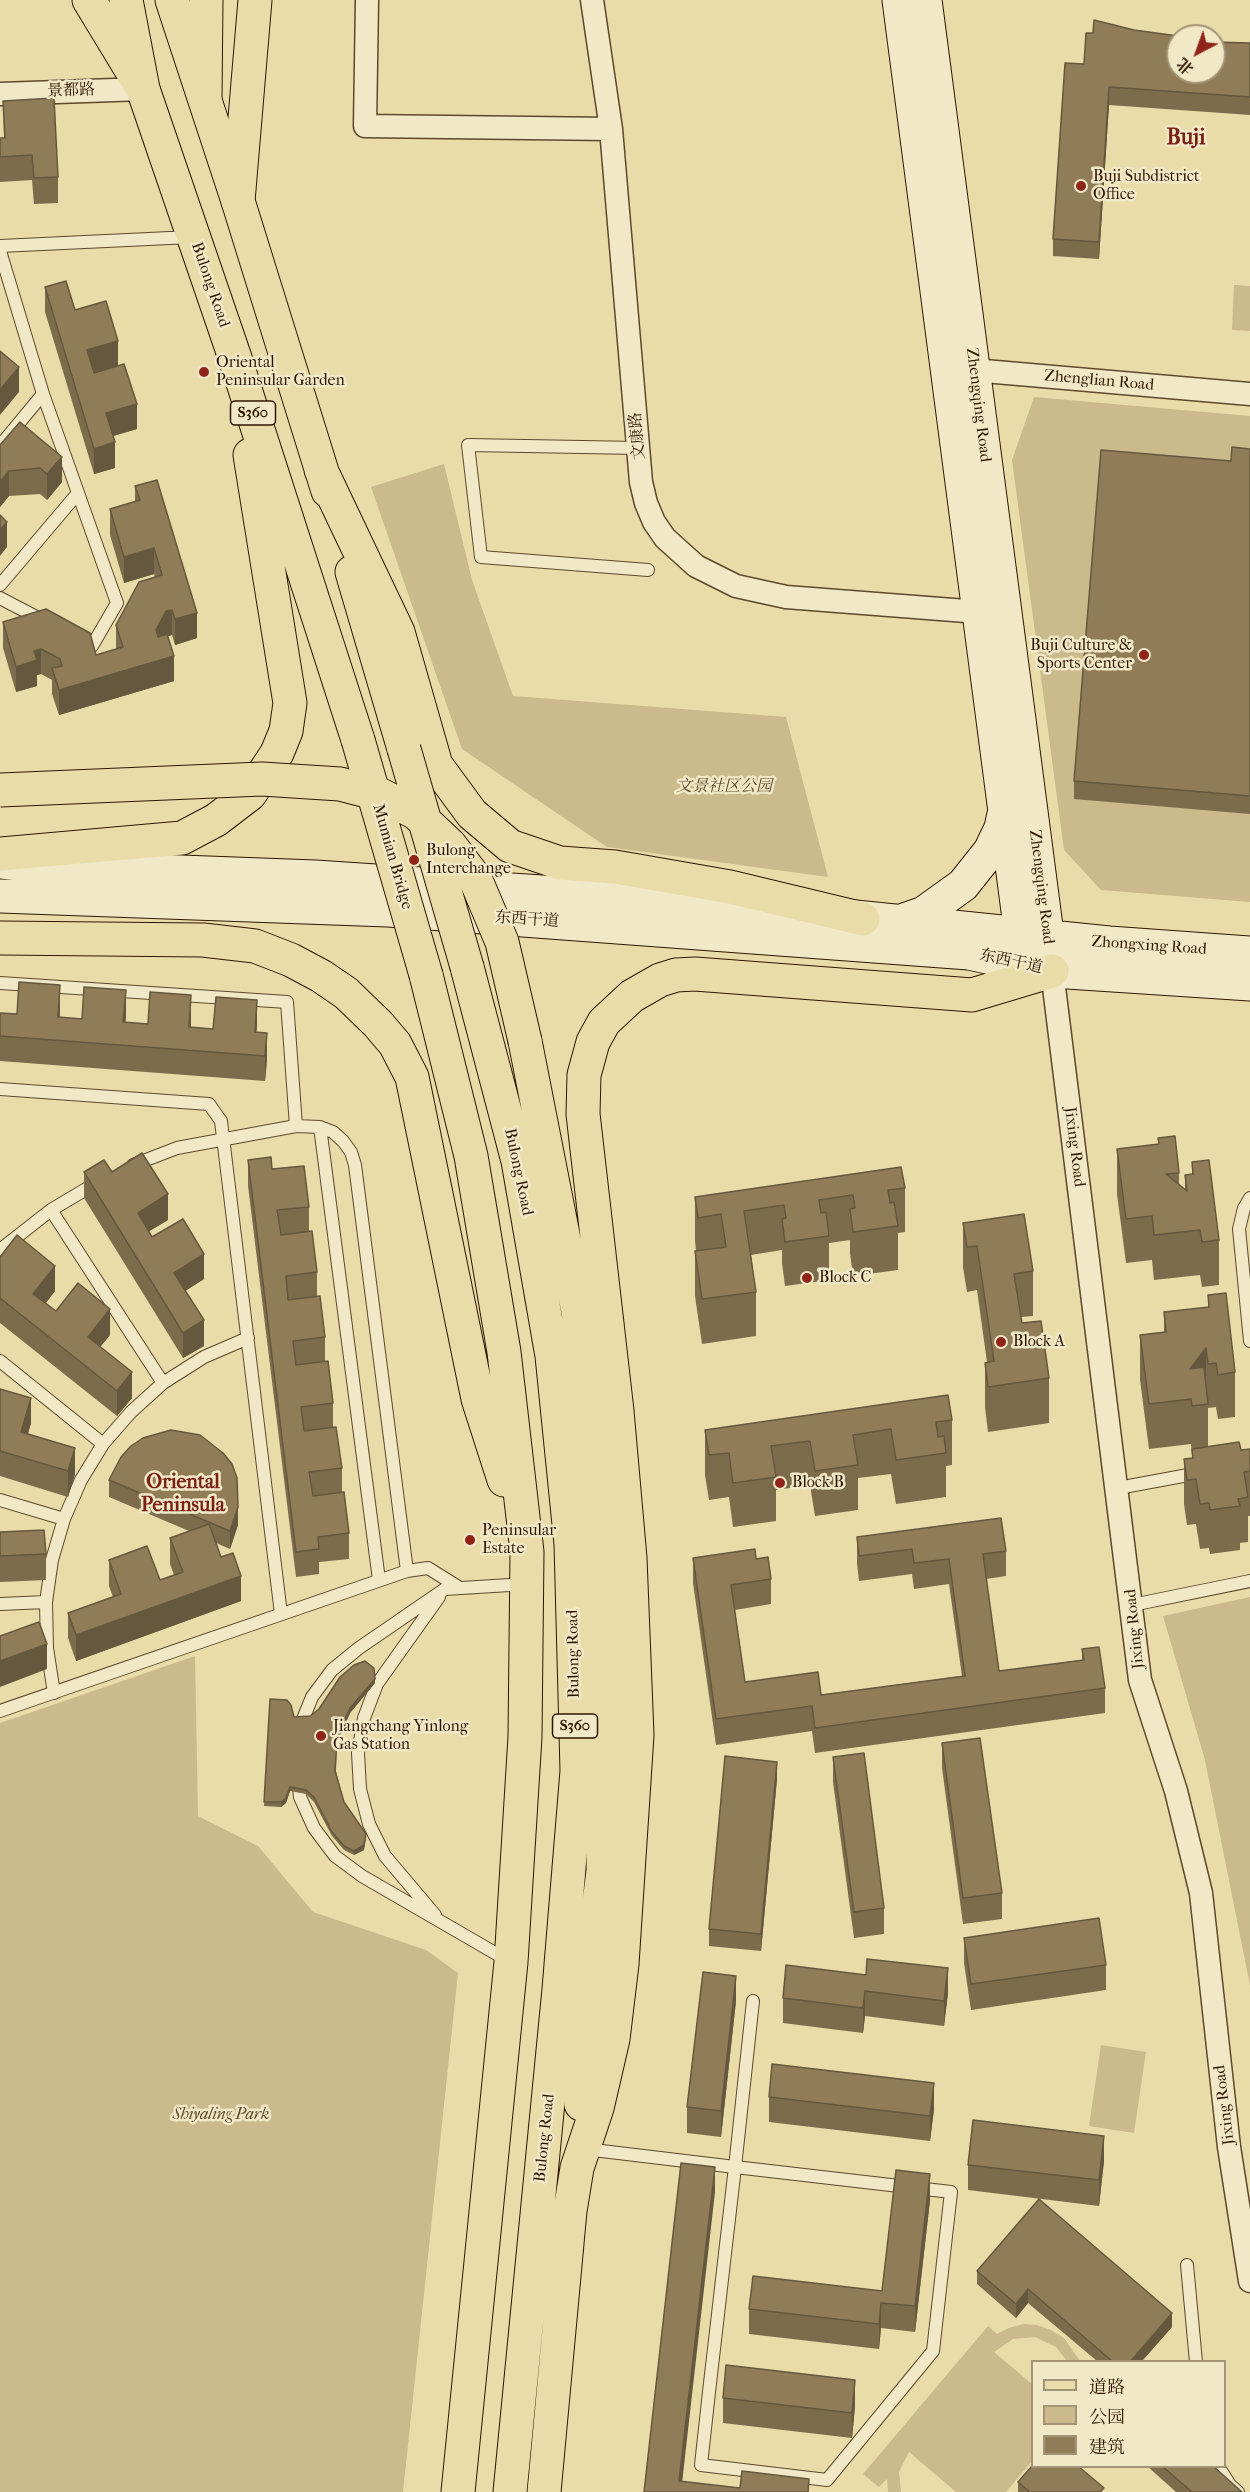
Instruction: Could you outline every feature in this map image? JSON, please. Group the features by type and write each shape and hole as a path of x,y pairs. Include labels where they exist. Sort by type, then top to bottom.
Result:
{"main road":[{"path":"89,0 142,89"},
{"name":"Bulong Road","path":"126,0 142,89 234,355 358,740"},
{"name":"S360","path":"172,0 238,201 321,470"},
{"path":"205,99 206,0"},
{"path":"238,201 255,0"},
{"name":"Zhengqing Road","path":"899,0 960,369 1034,935"},
{"name":"Zhengqing Road","path":"925,0 960,369 979,612 1004,810 1034,935 1052,971"},
{"path":"0,854 182,838 216,820 250,794 277,753 286,730 290,704 234,355"},
{"path":"321,470 398,632 436,765 472,814 502,840 510,846 560,863 615,867 730,887 863,919"},
{"name":"Bulong Road","path":"321,470 467,967 518,1161 552,1356 571,1544 577,1771 559,1989 510,2492"},
{"name":"Mumian Bridge","path":"358,740 426,975 471,1156 504,1352 527,1568"},
{"path":"0,790 262,778 340,784 380,794 416,813 450,845 476,878 502,942 525,1041 578,1311 592,1426 603,1609 605,1700 603,1871 590,1976 580,2158 570,2211 544,2492"},
{"path":"897,922 924,914 963,885 994,844 1001,828 1004,810"},
{"name":"东西干道","path":"0,862 47,867 315,877 520,890 797,911 1034,935"},
{"name":"东西干道","path":"0,896 388,910 969,953 1052,971"},
{"name":"Zhongxing Road","path":"1034,935 1250,953"},
{"path":"0,938 231,942 276,953 321,976 363,1007 395,1044 412,1077 478,1398 527,1568"},
{"path":"580,2158 597,2108 613,2039 622,1964 637,1734 627,1524 617,1411 583,1114 584,1075 592,1042 604,1022 622,1004 646,987 676,975 707,975 972,995 1052,971"},
{"name":"Zhongxing Road","path":"1052,971 1250,984"},
{"name":"S360","path":"458,2492 511,1962 525,1737 527,1568"},
{"path":"559,1989 603,1871 577,1771"}],"street":[{"path":"367,0 365,126 610,129"},
{"name":"文康路","path":"592,0 610,129 641,482 654,522 679,553 696,566 736,586 786,597 979,612"},
{"name":"景都路","path":"0,94 142,89"},
{"name":"Zhenglian Road","path":"960,369 1250,394"},
{"name":"Jixing Road","path":"1052,971 1118,1488 1140,1680 1176,1791 1201,1893 1229,2147 1250,2281"}],"lane":[{"path":"0,246 194,237"},
{"path":"0,251 43,394 117,603 92,646 71,636"},
{"path":"0,446 43,394"},
{"path":"639,448 468,445 481,557 648,570"},
{"path":"0,585 78,493"},
{"path":"0,598 51,625"},
{"path":"0,983 287,1002 296,1126"},
{"path":"0,1089 209,1104 221,1121 281,1614"},
{"path":"0,1250 51,1210 117,1172 177,1149 296,1126 320,1127 333,1132 351,1152 355,1165 406,1571"},
{"path":"320,1127 379,1580"},
{"path":"1250,1198 1244,1208 1239,1229 1250,1341"},
{"path":"51,1210 163,1383"},
{"path":"54,1693 47,1648 46,1602 52,1560 64,1519 81,1480 103,1444 131,1412 163,1383 204,1357 248,1338"},
{"path":"0,1361 103,1444"},
{"path":"1118,1488 1217,1470"},
{"path":"0,1500 64,1519"},
{"path":"0,1711 406,1571 428,1568 460,1588"},
{"path":"298,1740 299,1729 312,1697 332,1670 359,1648 445,1589 460,1588 527,1568"},
{"path":"1132,1605 1250,1581"},
{"path":"442,1923 385,1856 369,1824 360,1789 358,1753 364,1718 377,1684 445,1589"},
{"path":"0,1604 46,1602"},
{"path":"295,1763 300,1797 314,1828 335,1856 362,1876 511,1962"},
{"path":"580,2158 735,2167 951,2192 933,2351 827,2480 701,2465 735,2167 753,2001"},
{"path":"1187,2265 1196,2360"},
{"path":"1219,2468 1230,2485 1238,2492"}],"green space":[{"path":"1234,285 1250,286 1250,331 1232,330"},
{"name":"Buji Culture & Sports Center","path":"1034,397 1250,416 1250,902 1101,890 1064,850 1012,460"},
{"name":"文景社区公园","path":"444,464 472,580 513,696 786,717 828,877 607,847 462,749 371,487"},
{"path":"1250,1597 1250,1985 1205,1760 1163,1616"},
{"name":"Shiyaling Park","path":"195,1656 198,1816 258,1846 313,1912 426,1950 458,1973 403,2492 0,2492 0,1723"},
{"path":"1101,2045 1146,2052 1134,2133 1089,2126"},
{"path":"1023,2324 1037,2325 1051,2330 1064,2338 1079,2360 1066,2360 1056,2347 1035,2337 1013,2339 994,2352 1031,2383 1031,2462 1006,2492 956,2492 909,2452 899,2472 901,2492 888,2492 887,2479 879,2487 863,2474 988,2326 997,2334"}],"building":[{"name":"Buji Subdistrict Office","path":"1094,20 1134,30 1166,34 1166,84 1226,84 1226,42 1250,43 1250,97 1109,87 1099,242 1053,239 1065,63 1084,64 1086,33 1093,33"},
{"path":"54,98 58,177 34,178 32,155 0,157 0,138 5,138 3,101"},
{"path":"66,281 75,310 106,301 118,341 87,350 94,373 124,364 137,404 106,413 115,442 94,449 45,287"},
{"path":"0,351 19,367 0,390"},
{"path":"20,422 62,457 47,474 40,468 9,471 0,482 0,445"},
{"path":"1232,447 1250,449 1250,796 1074,781 1101,450 1231,461"},
{"path":"157,480 197,613 175,619 172,610 166,611 156,630 158,637 167,634 174,656 59,690 52,668 62,666 60,659 41,649 34,651 37,660 16,667 3,622 46,609 90,633 96,655 123,647 116,625 139,582 162,575 154,548 124,557 110,509 140,500 135,486"},
{"path":"0,515 7,522 0,530"},
{"path":"19,982 60,985 58,1017 82,1019 84,987 126,990 123,1022 148,1024 150,992 191,995 189,1027 213,1029 216,997 257,1000 255,1032 267,1033 265,1056 0,1036 0,1013 17,1014"},
{"path":"1175,1136 1179,1173 1166,1174 1187,1191 1185,1175 1193,1174 1192,1162 1209,1160 1219,1240 1202,1242 1200,1230 1154,1235 1152,1216 1126,1219 1117,1149 1159,1144 1158,1138"},
{"path":"142,1153 168,1194 138,1213 152,1237 183,1219 204,1254 174,1273 204,1320 183,1333 84,1172 104,1160 112,1172"},
{"path":"271,1157 272,1169 304,1166 309,1207 277,1210 281,1235 312,1231 317,1272 286,1276 288,1300 320,1296 325,1337 293,1341 296,1365 328,1361 333,1403 301,1407 304,1431 336,1427 342,1468 309,1472 313,1496 344,1492 349,1533 318,1537 319,1549 296,1552 248,1160"},
{"path":"901,1167 905,1188 888,1190 890,1203 894,1202 898,1226 853,1232 850,1209 855,1208 853,1195 819,1200 821,1213 826,1212 829,1236 785,1242 782,1219 786,1218 784,1205 744,1211 756,1292 702,1299 695,1251 726,1247 721,1214 698,1218 695,1197"},
{"path":"1024,1214 1033,1271 1014,1274 1022,1323 1041,1321 1049,1378 988,1387 985,1363 994,1361 977,1246 967,1247 963,1223"},
{"path":"17,1235 55,1266 33,1294 56,1311 78,1283 110,1309 88,1337 132,1372 117,1391 0,1298 0,1257"},
{"path":"1226,1293 1235,1372 1218,1375 1216,1363 1208,1364 1206,1348 1190,1369 1204,1367 1208,1404 1192,1406 1191,1399 1149,1404 1140,1335 1166,1332 1164,1312 1209,1307 1208,1295"},
{"path":"0,1389 31,1398 21,1432 75,1448 68,1471 0,1451"},
{"path":"948,1395 952,1420 936,1422 938,1437 944,1436 946,1453 896,1460 891,1429 853,1435 858,1465 815,1471 810,1441 771,1446 776,1477 733,1483 729,1453 709,1455 705,1430"},
{"path":"171,1430 200,1435 223,1453 232,1464 237,1478 238,1507 230,1531 109,1480 121,1457 131,1446 143,1438"},
{"path":"1239,1442 1241,1450 1250,1449 1250,1471 1244,1472 1248,1497 1238,1499 1240,1506 1210,1510 1209,1503 1200,1504 1196,1479 1187,1480 1184,1459 1193,1458 1192,1449"},
{"path":"1001,1518 1006,1551 983,1554 999,1671 1084,1660 1082,1649 1099,1647 1105,1688 815,1728 812,1706 716,1719 693,1558 755,1549 756,1559 768,1557 771,1579 731,1585 745,1682 818,1672 821,1695 965,1676 949,1559 914,1563 912,1549 859,1556 857,1537"},
{"path":"209,1524 221,1557 233,1553 241,1576 76,1635 68,1613 121,1594 109,1560 147,1546 160,1580 183,1572 170,1538"},
{"path":"44,1530 46,1554 0,1556 0,1532"},
{"path":"39,1622 47,1644 0,1661 0,1636"},
{"path":"365,1661 374,1668 375,1679 350,1708 337,1738 335,1771 344,1802 366,1834 364,1845 354,1851 344,1846 332,1832 314,1797 306,1790 290,1787 286,1798 281,1802 264,1802 270,1699 287,1700 294,1717 310,1716 319,1709 340,1677 354,1665"},
{"path":"980,1738 1002,1893 963,1898 942,1743"},
{"path":"864,1753 884,1908 854,1912 833,1757"},
{"path":"725,1756 777,1762 761,1934 709,1929"},
{"path":"1099,1918 1106,1965 971,1984 964,1938"},
{"path":"867,1959 948,1968 944,2001 865,1991 863,2008 783,1998 786,1965 866,1975"},
{"path":"703,1972 736,1976 721,2111 687,2107"},
{"path":"772,2064 934,2083 930,2116 769,2097"},
{"path":"973,2120 1104,2136 1099,2180 968,2165"},
{"path":"681,2163 715,2167 679,2481 740,2488 742,2471 809,2479 808,2492 644,2492"},
{"path":"896,2170 930,2174 915,2306 881,2303 879,2324 749,2309 753,2276 882,2291"},
{"path":"1039,2199 1172,2313 1132,2360 1111,2360 1028,2289 1016,2304 977,2271"},
{"path":"726,2365 855,2380 852,2413 723,2398"},
{"path":"1031,2467 1080,2468 1104,2488 1100,2492 1030,2492 1018,2482"},
{"path":"1164,2468 1215,2468 1242,2492 1192,2492"}],"place":[{"name":"Buji Subdistrict Office","path":"1081,186"},
{"name":"Oriental Peninsular Garden","path":"204,372"},
{"name":"Buji Culture & Sports Center","path":"1144,655"},
{"name":"Bulong Interchange","path":"414,860"},
{"name":"Block C","path":"807,1278"},
{"name":"Block A","path":"1001,1342"},
{"name":"Block B","path":"780,1483"},
{"name":"Peninsular Estate","path":"470,1540"},
{"name":"Jiangchang Yinlong Gas Station","path":"321,1736"}],"district":[{"name":"Buji","path":"1186,139"},
{"name":"Oriental Peninsula","path":"183,1494"}]}
